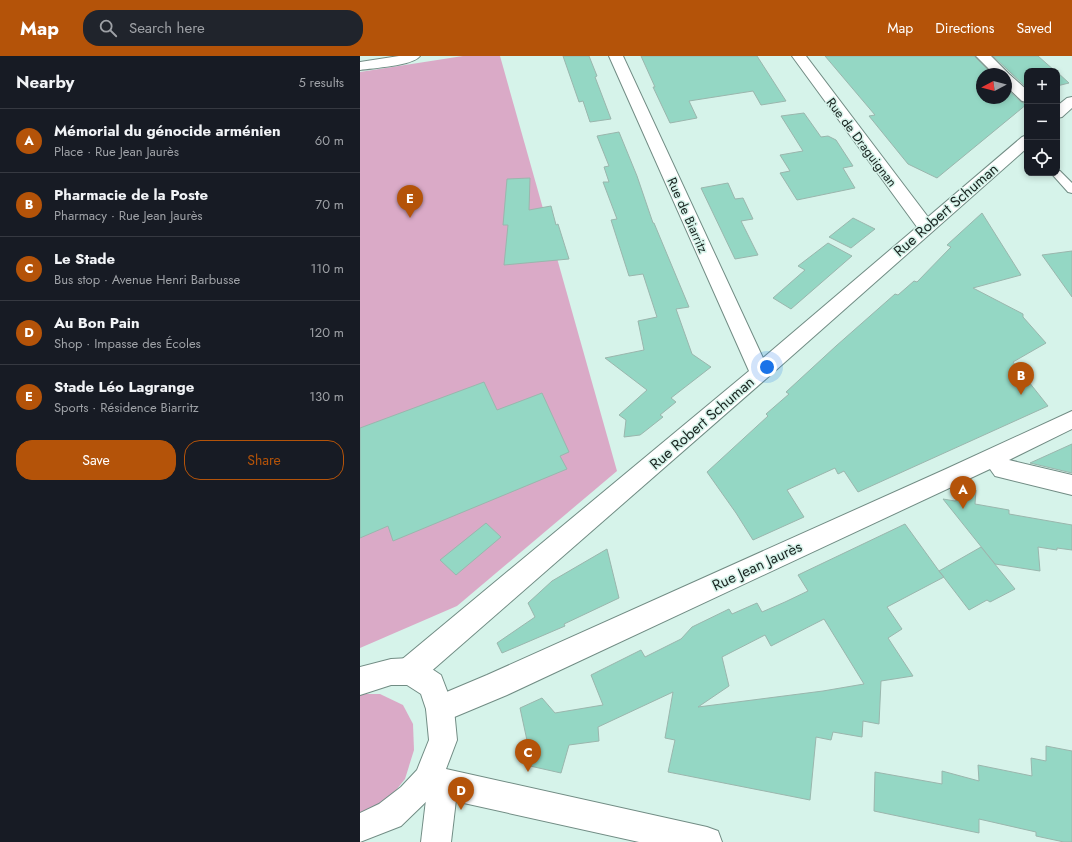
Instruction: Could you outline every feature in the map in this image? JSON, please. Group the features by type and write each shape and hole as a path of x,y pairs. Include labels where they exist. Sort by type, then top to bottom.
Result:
{"street":[{"path":"360,66 400,60 413,56"},
{"name":"Rue de Biarritz","path":"616,56 760,374"},
{"name":"Rue de Draguignan","path":"799,56 926,227"},
{"path":"983,56 996,68"},
{"path":"1012,84 1024,95"},
{"path":"1060,111 1072,101"},
{"name":"Rue Robert Schuman","path":"410,671 760,374 1024,143"},
{"name":"Rue Jean Jaurès","path":"440,709 621,628 993,457 1072,419"},
{"path":"993,457 1003,469 1072,485"},
{"path":"360,681 391,672 410,671 431,685 440,709 443,740 435,781 436,842"},
{"path":"360,828 390,815 411,797 435,781 707,842"}],"lane":[{"path":"1059,176 1072,190"}],"shaded area":[{"path":"463,56 500,56 617,471 457,606 360,648 360,72"},
{"path":"360,694 380,694 403,705 413,724 414,750 405,779 384,805 360,815"}],"building":[{"path":"563,56 589,56 597,76 595,77 611,119 590,122 583,101 579,102"},
{"path":"641,56 757,56 786,101 761,105 753,91 689,101 697,118 670,123 653,87 655,87"},
{"path":"825,56 974,56 986,68 976,68 976,104 1012,104 1012,94 1024,103 1024,106 937,178 908,164 869,116 875,115"},
{"path":"993,56 1038,56 1052,68 1024,68 1024,85 1012,74 1012,68 1006,68"},
{"path":"1060,75 1069,83 1060,85"},
{"path":"804,113 821,137 828,136 836,140 853,166 843,168 855,188 797,200 780,173 790,171 780,155 803,151 781,116"},
{"path":"619,132 637,176 653,223 689,307 676,309 692,354 711,367 671,398 676,402 660,415 663,417 640,435 624,437 626,420 619,415 647,390 605,358 644,350 638,321 657,317 643,274 629,276 611,220 617,219 603,182 609,182 604,167 609,166 597,136"},
{"path":"530,178 529,210 551,206 556,225 558,224 569,259 504,265 508,225 503,225 507,179"},
{"path":"728,183 735,199 743,198 753,219 741,221 758,255 735,259 701,188"},
{"path":"982,213 1021,275 973,288 1023,314 1023,317 1046,343 1013,362 1048,406 858,492 844,471 838,474 835,468 787,490 804,517 753,540 707,472 768,416 766,414 789,394 786,392 836,346 895,294 898,295 914,281 917,282 951,247 947,245"},
{"path":"853,218 875,229 851,248 829,237"},
{"path":"828,243 852,256 791,309 773,298 805,270 798,266"},
{"path":"1072,251 1072,297 1042,255"},
{"path":"484,382 497,410 542,393 569,452 560,456 567,469 393,541 388,526 360,538 360,428"},
{"path":"1072,444 1072,473 1030,463"},
{"path":"976,490 975,504 1009,510 1009,514 1072,525 1072,550 1057,548 1057,550 1038,547 1040,571 995,564 943,499 955,501"},
{"path":"486,523 501,537 456,575 440,560"},
{"path":"905,524 939,571 981,547 1015,589 990,602 987,600 969,610 944,577 887,607 902,629 888,638 913,676 881,681 879,724 863,721 862,737 833,732 831,740 816,737 810,800 668,772 675,740 665,738 673,692 598,727 599,741 569,745 561,773 530,766 535,749 528,745 520,708 542,698 555,713 603,705 591,675 641,650 645,657 681,639 692,627 729,609 732,614 757,603 762,612 808,591 798,575","holes":["824,619 864,684 823,691 698,707 729,686 722,657 765,635 771,646"]},
{"path":"607,549 619,598 564,624 565,626 502,653 497,643 535,617 528,603 552,581"},
{"path":"1046,746 1072,751 1072,842 1064,842 1036,836 1036,832 979,819 979,833 874,811 875,772 942,784 942,771 979,781 978,765 1032,776 1031,758 1046,761"}],"place":[{"name":"Stade Léo Lagrange","path":"410,218"},
{"name":"Pharmacie de la Poste","path":"1021,395"},
{"name":"Mémorial du génocide arménien","path":"963,509"},
{"name":"Le Stade","path":"528,772"},
{"name":"Au Bon Pain","path":"461,810"}]}
